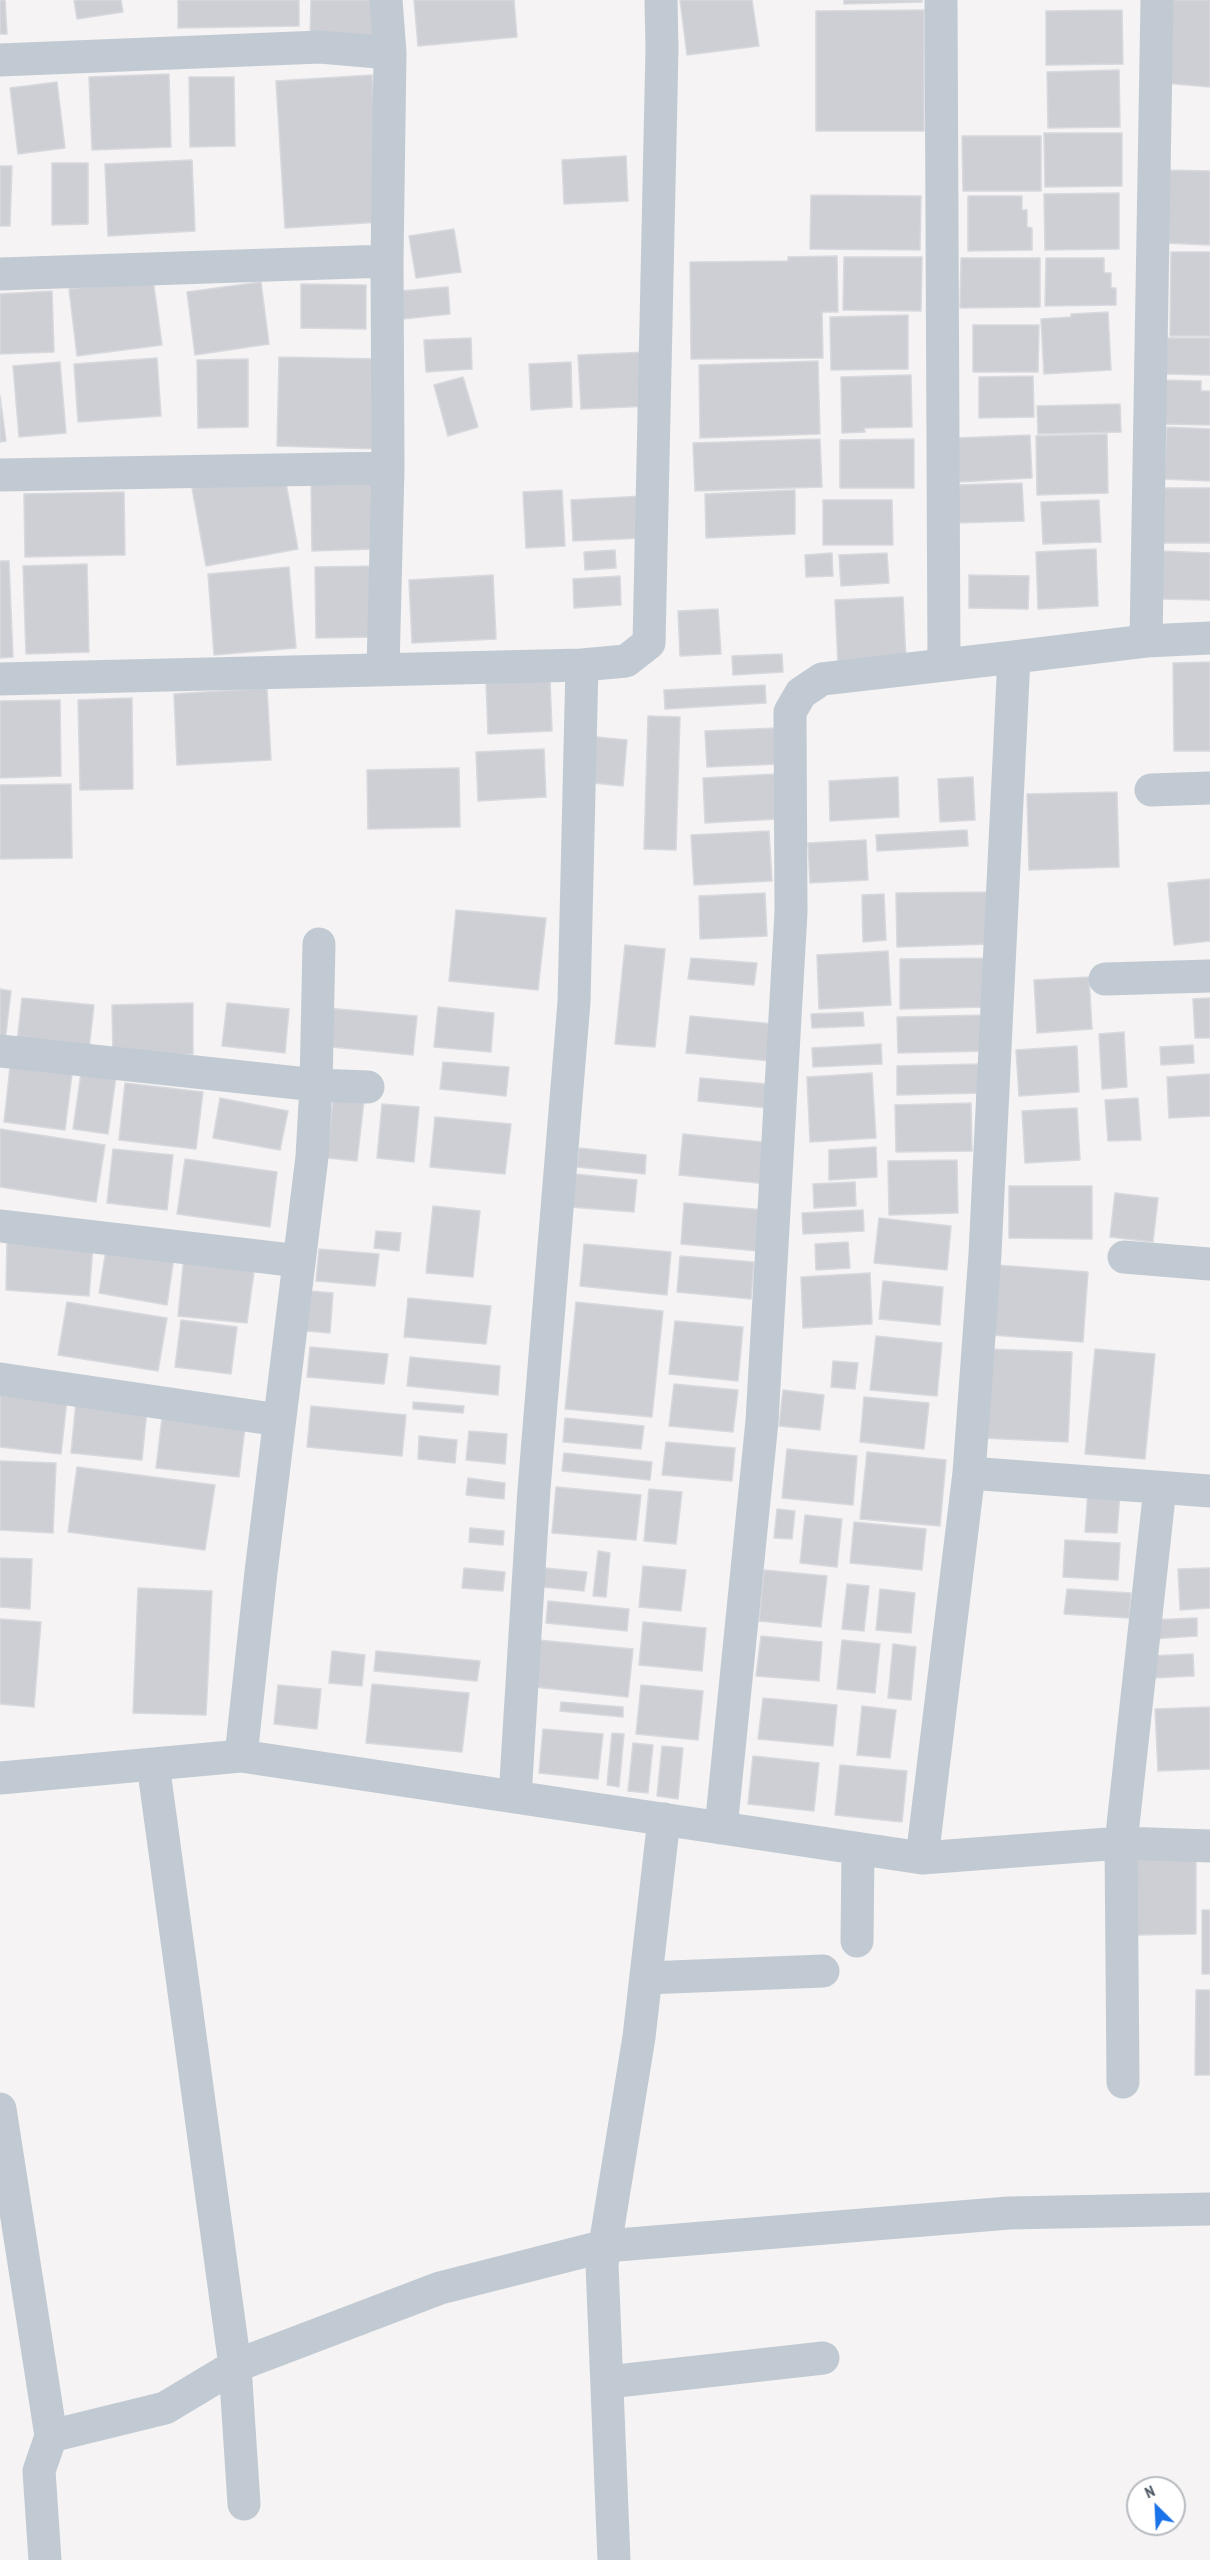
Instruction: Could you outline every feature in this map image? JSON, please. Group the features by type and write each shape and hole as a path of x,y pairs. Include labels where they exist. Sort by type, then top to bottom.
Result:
{"street":[{"path":"383,669 388,468 387,261 390,53 386,0"},
{"path":"0,679 582,665 626,661 649,643 662,71 661,0"},
{"path":"941,0 944,664"},
{"path":"1146,641 1157,0"},
{"path":"0,60 320,47 390,53"},
{"path":"0,274 387,261"},
{"path":"0,475 388,468"},
{"path":"721,1828 763,1409 791,912 790,712 801,693 822,679 1146,641 1210,638"},
{"path":"922,1858 969,1473 984,1254 1014,657"},
{"path":"515,1797 534,1489 574,1002 582,665"},
{"path":"1151,790 1210,788"},
{"path":"241,1756 279,1420 312,1157 319,944"},
{"path":"1105,979 1210,976"},
{"path":"0,1051 315,1084 368,1087"},
{"path":"0,1226 299,1261"},
{"path":"1124,1257 1210,1264"},
{"path":"0,1379 279,1420"},
{"path":"969,1473 1210,1491"},
{"path":"1123,2082 1121,1843 1160,1488"},
{"path":"0,1778 241,1756 922,1858 1121,1843 1210,1846"},
{"path":"153,1764 235,2366 244,2504"},
{"path":"614,2560 602,2264 639,2037 664,1819"},
{"path":"856,1941 858,1849"},
{"path":"646,1978 824,1971"},
{"path":"0,2109 51,2436 39,2470 45,2560"},
{"path":"51,2436 165,2408 235,2366 440,2288 605,2246 1009,2213 1210,2209"},
{"path":"608,2382 823,2358"}],"building":[{"path":"0,0 5,0 7,34 0,34"},
{"path":"74,0 121,0 123,12 77,19"},
{"path":"178,0 299,0 299,26 178,28"},
{"path":"311,0 380,0 379,38 310,38"},
{"path":"414,0 514,0 517,37 418,46"},
{"path":"680,0 752,0 759,46 687,55"},
{"path":"844,0 922,0 922,2 844,4"},
{"path":"1172,0 1210,0 1210,87 1164,83"},
{"path":"924,10 924,131 816,131 816,11"},
{"path":"1122,10 1123,64 1046,65 1046,11"},
{"path":"1119,70 1120,127 1048,128 1047,72"},
{"path":"169,74 171,147 92,150 89,77"},
{"path":"372,75 381,222 285,228 276,81"},
{"path":"189,77 234,77 235,146 190,147"},
{"path":"57,82 65,148 18,154 10,88"},
{"path":"1044,133 1122,133 1122,186 1045,187"},
{"path":"962,136 1041,136 1041,191 963,191"},
{"path":"626,156 628,201 564,204 562,160"},
{"path":"192,160 195,231 108,236 105,164"},
{"path":"52,163 88,163 88,224 52,225"},
{"path":"0,166 12,166 10,226 0,226"},
{"path":"1168,170 1210,171 1210,245 1165,243"},
{"path":"1119,193 1119,249 1045,250 1044,194"},
{"path":"811,195 921,196 920,250 810,249"},
{"path":"968,196 1022,196 1022,210 1027,210 1027,227 1032,228 1032,250 968,251"},
{"path":"454,229 461,272 416,278 409,236"},
{"path":"1171,252 1210,252 1210,336 1170,336"},
{"path":"837,256 838,312 822,312 823,358 691,359 690,262 788,261 788,257"},
{"path":"844,257 922,257 921,311 843,310"},
{"path":"961,258 1040,258 1040,307 960,308"},
{"path":"1046,258 1104,258 1104,273 1111,273 1111,288 1116,288 1116,305 1045,306"},
{"path":"153,279 162,345 77,356 69,289"},
{"path":"261,282 269,344 195,355 187,292"},
{"path":"301,284 366,285 366,329 301,328"},
{"path":"448,287 450,314 403,319 400,291"},
{"path":"52,291 54,352 0,354 0,294"},
{"path":"1108,312 1111,370 1044,374 1041,319 1071,317 1071,314"},
{"path":"908,315 908,369 831,370 830,317"},
{"path":"973,325 1039,325 1038,372 973,372"},
{"path":"471,338 472,369 426,372 424,340"},
{"path":"1167,338 1210,338 1210,375 1166,374"},
{"path":"648,352 651,406 581,409 578,355"},
{"path":"279,357 381,359 379,449 277,446"},
{"path":"157,358 161,416 78,422 74,364"},
{"path":"248,359 248,427 198,428 197,360"},
{"path":"818,361 820,434 700,438 699,365"},
{"path":"60,362 66,433 19,437 13,366"},
{"path":"571,362 572,407 531,410 529,364"},
{"path":"911,375 912,427 864,428 865,432 842,433 841,377"},
{"path":"1033,376 1034,417 979,418 979,377"},
{"path":"463,377 478,427 448,436 434,385"},
{"path":"1162,380 1201,381 1201,391 1210,391 1210,425 1161,424"},
{"path":"0,396 6,441 0,442"},
{"path":"1120,404 1121,432 1038,434 1037,406"},
{"path":"1167,427 1210,429 1210,481 1164,479"},
{"path":"1107,434 1108,493 1037,495 1036,436"},
{"path":"1030,435 1032,478 959,482 957,438"},
{"path":"820,439 822,487 695,491 693,443"},
{"path":"914,439 914,488 840,488 840,440"},
{"path":"284,472 298,549 206,566 192,488"},
{"path":"1022,483 1024,521 956,523 955,485"},
{"path":"373,484 374,549 312,551 311,485"},
{"path":"1161,488 1210,488 1210,543 1161,543"},
{"path":"562,490 565,546 526,548 523,492"},
{"path":"795,490 795,534 706,538 705,494"},
{"path":"124,492 125,555 25,557 24,494"},
{"path":"643,496 645,538 573,541 571,500"},
{"path":"823,500 892,500 893,545 823,545"},
{"path":"1099,500 1101,542 1043,544 1041,502"},
{"path":"1096,549 1098,606 1038,609 1036,552"},
{"path":"615,550 616,568 585,570 584,552"},
{"path":"1163,551 1210,553 1210,600 1161,599"},
{"path":"832,553 833,576 806,577 805,555"},
{"path":"887,553 889,583 841,586 839,555"},
{"path":"0,561 9,561 13,657 0,658"},
{"path":"87,564 89,652 26,654 23,566"},
{"path":"378,566 378,637 316,638 315,567"},
{"path":"289,567 296,648 214,655 208,574"},
{"path":"493,575 496,639 412,643 409,580"},
{"path":"969,575 1029,576 1028,609 969,608"},
{"path":"620,576 621,605 574,608 573,579"},
{"path":"903,597 906,661 838,665 835,600"},
{"path":"718,609 721,654 680,656 678,611"},
{"path":"782,654 783,672 733,675 732,656"},
{"path":"1210,662 1210,751 1174,751 1173,663"},
{"path":"550,680 552,731 488,734 486,683"},
{"path":"765,685 766,703 665,709 664,690"},
{"path":"267,688 271,760 177,765 174,694"},
{"path":"132,698 133,789 80,790 78,700"},
{"path":"60,700 61,776 0,778 0,701"},
{"path":"648,716 680,717 676,850 644,849"},
{"path":"778,728 780,764 707,767 705,731"},
{"path":"587,736 627,740 623,786 583,782"},
{"path":"544,749 546,797 478,801 476,752"},
{"path":"459,768 460,827 368,829 367,770"},
{"path":"775,774 777,819 705,823 703,778"},
{"path":"898,777 899,817 830,821 829,781"},
{"path":"973,777 975,820 940,822 938,779"},
{"path":"71,784 72,858 0,859 0,785"},
{"path":"1117,792 1119,867 1029,870 1027,794"},
{"path":"967,830 968,846 877,851 876,835"},
{"path":"769,831 772,881 694,885 691,835"},
{"path":"866,840 868,880 810,883 808,843"},
{"path":"1210,879 1210,941 1174,945 1168,883"},
{"path":"990,892 990,944 897,947 896,893"},
{"path":"765,893 767,936 700,939 699,896"},
{"path":"884,894 886,940 863,942 862,895"},
{"path":"456,910 546,918 538,990 449,981"},
{"path":"625,945 665,949 655,1047 615,1044"},
{"path":"888,951 891,1005 819,1009 817,955"},
{"path":"691,958 757,963 754,985 688,979"},
{"path":"986,958 987,1007 900,1009 900,959"},
{"path":"1089,977 1092,1029 1037,1033 1034,980"},
{"path":"0,989 11,991 5,1042 0,1042"},
{"path":"22,998 94,1005 89,1049 17,1042"},
{"path":"1210,998 1210,1038 1195,1038 1193,999"},
{"path":"193,1003 193,1054 113,1056 112,1005"},
{"path":"227,1003 289,1009 285,1053 222,1046"},
{"path":"438,1007 494,1013 491,1052 434,1047"},
{"path":"326,1008 417,1016 413,1055 322,1046"},
{"path":"863,1012 864,1026 812,1028 811,1014"},
{"path":"988,1015 988,1051 898,1053 897,1017"},
{"path":"690,1016 774,1024 770,1061 686,1053"},
{"path":"1124,1032 1127,1087 1102,1089 1099,1034"},
{"path":"881,1044 882,1064 813,1067 812,1048"},
{"path":"1193,1045 1194,1063 1161,1065 1160,1047"},
{"path":"1077,1046 1079,1092 1019,1096 1016,1050"},
{"path":"443,1062 509,1067 506,1096 440,1089"},
{"path":"979,1064 980,1093 897,1095 897,1066"},
{"path":"10,1067 72,1074 65,1130 4,1122"},
{"path":"81,1073 116,1077 108,1134 73,1129"},
{"path":"872,1073 876,1138 810,1142 807,1077"},
{"path":"1210,1074 1210,1116 1169,1118 1167,1077"},
{"path":"700,1078 779,1085 777,1109 698,1101"},
{"path":"125,1083 203,1092 196,1149 119,1140"},
{"path":"220,1098 288,1111 280,1150 213,1138"},
{"path":"1138,1098 1141,1140 1108,1141 1105,1100"},
{"path":"333,1099 364,1101 357,1161 327,1158"},
{"path":"971,1103 972,1151 896,1152 895,1105"},
{"path":"382,1104 419,1107 414,1162 377,1158"},
{"path":"1077,1108 1080,1160 1025,1163 1022,1111"},
{"path":"435,1117 511,1124 505,1174 430,1167"},
{"path":"0,1129 105,1145 96,1202 0,1187"},
{"path":"683,1134 772,1143 768,1184 679,1175"},
{"path":"876,1147 877,1177 829,1180 829,1150"},
{"path":"579,1148 646,1155 645,1174 577,1167"},
{"path":"113,1149 173,1155 167,1210 107,1203"},
{"path":"185,1159 277,1172 270,1227 177,1214"},
{"path":"957,1160 958,1213 889,1215 888,1161"},
{"path":"574,1174 637,1180 634,1212 570,1207"},
{"path":"855,1182 856,1206 814,1208 813,1184"},
{"path":"1009,1186 1092,1186 1092,1239 1009,1238"},
{"path":"1115,1193 1158,1198 1153,1242 1110,1237"},
{"path":"684,1203 764,1210 758,1251 681,1244"},
{"path":"433,1206 480,1211 473,1277 426,1273"},
{"path":"863,1210 864,1231 803,1234 802,1213"},
{"path":"879,1218 951,1226 947,1270 874,1263"},
{"path":"376,1231 401,1233 399,1251 374,1248"},
{"path":"7,1240 93,1246 89,1296 6,1290"},
{"path":"848,1242 850,1268 816,1270 815,1244"},
{"path":"584,1244 671,1252 667,1295 580,1286"},
{"path":"319,1249 379,1254 375,1286 316,1281"},
{"path":"106,1250 174,1257 167,1305 99,1293"},
{"path":"184,1256 255,1264 247,1323 178,1316"},
{"path":"680,1256 754,1262 751,1299 677,1292"},
{"path":"997,1265 1088,1272 1083,1342 992,1335"},
{"path":"870,1273 872,1324 803,1328 801,1277"},
{"path":"883,1281 943,1287 940,1325 879,1319"},
{"path":"311,1291 333,1293 330,1333 306,1331"},
{"path":"408,1298 491,1306 486,1344 404,1337"},
{"path":"67,1302 167,1318 158,1371 58,1355"},
{"path":"576,1302 663,1311 652,1417 565,1409"},
{"path":"181,1320 237,1327 231,1374 175,1367"},
{"path":"675,1321 743,1327 738,1381 669,1374"},
{"path":"876,1336 942,1343 937,1396 870,1390"},
{"path":"310,1347 388,1354 384,1384 307,1377"},
{"path":"987,1349 1072,1352 1068,1442 982,1438"},
{"path":"1095,1349 1155,1354 1145,1459 1085,1454"},
{"path":"410,1357 500,1366 498,1395 407,1386"},
{"path":"833,1361 858,1363 855,1389 831,1387"},
{"path":"0,1383 68,1391 61,1454 0,1447"},
{"path":"674,1384 738,1390 733,1432 669,1426"},
{"path":"783,1390 824,1395 820,1430 779,1426"},
{"path":"864,1397 929,1403 924,1449 860,1442"},
{"path":"76,1402 147,1409 142,1460 71,1453"},
{"path":"413,1402 464,1406 463,1413 413,1409"},
{"path":"311,1406 406,1415 402,1456 307,1447"},
{"path":"162,1418 245,1427 239,1477 156,1468"},
{"path":"565,1418 644,1426 641,1449 563,1442"},
{"path":"469,1431 507,1434 505,1464 466,1460"},
{"path":"419,1436 457,1440 455,1463 418,1459"},
{"path":"666,1442 735,1448 732,1481 662,1475"},
{"path":"787,1449 857,1456 853,1505 782,1498"},
{"path":"867,1452 946,1460 940,1526 860,1519"},
{"path":"564,1453 652,1462 650,1480 562,1471"},
{"path":"0,1461 56,1463 53,1533 0,1530"},
{"path":"77,1467 215,1485 205,1550 68,1532"},
{"path":"468,1478 505,1483 504,1499 466,1495"},
{"path":"556,1487 641,1495 636,1540 552,1533"},
{"path":"649,1489 682,1492 676,1544 644,1541"},
{"path":"1088,1491 1120,1493 1117,1533 1085,1532"},
{"path":"777,1509 795,1511 792,1539 774,1538"},
{"path":"805,1515 842,1519 837,1567 800,1563"},
{"path":"854,1522 926,1529 922,1570 850,1563"},
{"path":"470,1528 504,1531 503,1545 469,1542"},
{"path":"1065,1540 1120,1543 1118,1580 1063,1577"},
{"path":"598,1551 610,1553 606,1597 593,1596"},
{"path":"0,1558 32,1559 30,1609 0,1607"},
{"path":"643,1566 686,1570 681,1611 639,1607"},
{"path":"464,1568 505,1572 503,1591 462,1588"},
{"path":"545,1568 587,1572 584,1591 542,1587"},
{"path":"1210,1568 1210,1608 1180,1610 1178,1569"},
{"path":"764,1570 827,1576 821,1627 759,1621"},
{"path":"847,1584 869,1586 864,1631 842,1629"},
{"path":"138,1588 212,1591 206,1715 133,1713"},
{"path":"880,1589 915,1593 911,1633 876,1630"},
{"path":"1067,1589 1131,1593 1129,1618 1064,1614"},
{"path":"548,1601 629,1609 627,1631 546,1623"},
{"path":"1197,1618 1197,1636 1152,1639 1151,1620"},
{"path":"0,1619 41,1622 34,1707 0,1704"},
{"path":"643,1622 706,1628 702,1671 639,1665"},
{"path":"761,1636 822,1642 819,1681 756,1676"},
{"path":"538,1640 633,1649 628,1697 534,1687"},
{"path":"842,1640 880,1644 875,1693 837,1689"},
{"path":"893,1644 916,1647 911,1700 888,1698"},
{"path":"332,1651 365,1655 362,1686 329,1683"},
{"path":"376,1651 480,1661 477,1681 374,1671"},
{"path":"1193,1654 1194,1676 1151,1678 1150,1656"},
{"path":"372,1684 469,1693 462,1752 366,1743"},
{"path":"278,1685 321,1689 317,1729 274,1724"},
{"path":"641,1685 703,1691 698,1740 636,1734"},
{"path":"763,1698 837,1705 833,1746 758,1739"},
{"path":"561,1702 623,1707 623,1717 560,1711"},
{"path":"862,1706 896,1710 890,1758 857,1755"},
{"path":"1210,1707 1210,1769 1158,1771 1155,1709"},
{"path":"543,1729 603,1734 598,1779 539,1773"},
{"path":"612,1733 624,1734 619,1787 607,1785"},
{"path":"633,1743 653,1745 648,1793 628,1791"},
{"path":"662,1746 683,1748 678,1799 657,1796"},
{"path":"753,1756 819,1763 814,1811 748,1804"},
{"path":"840,1765 907,1771 902,1822 835,1815"},
{"path":"1134,1854 1196,1854 1196,1934 1134,1935"},
{"path":"1202,1910 1210,1910 1210,1974 1202,1974"},
{"path":"1196,1990 1210,1990 1210,2075 1195,2075"}]}
